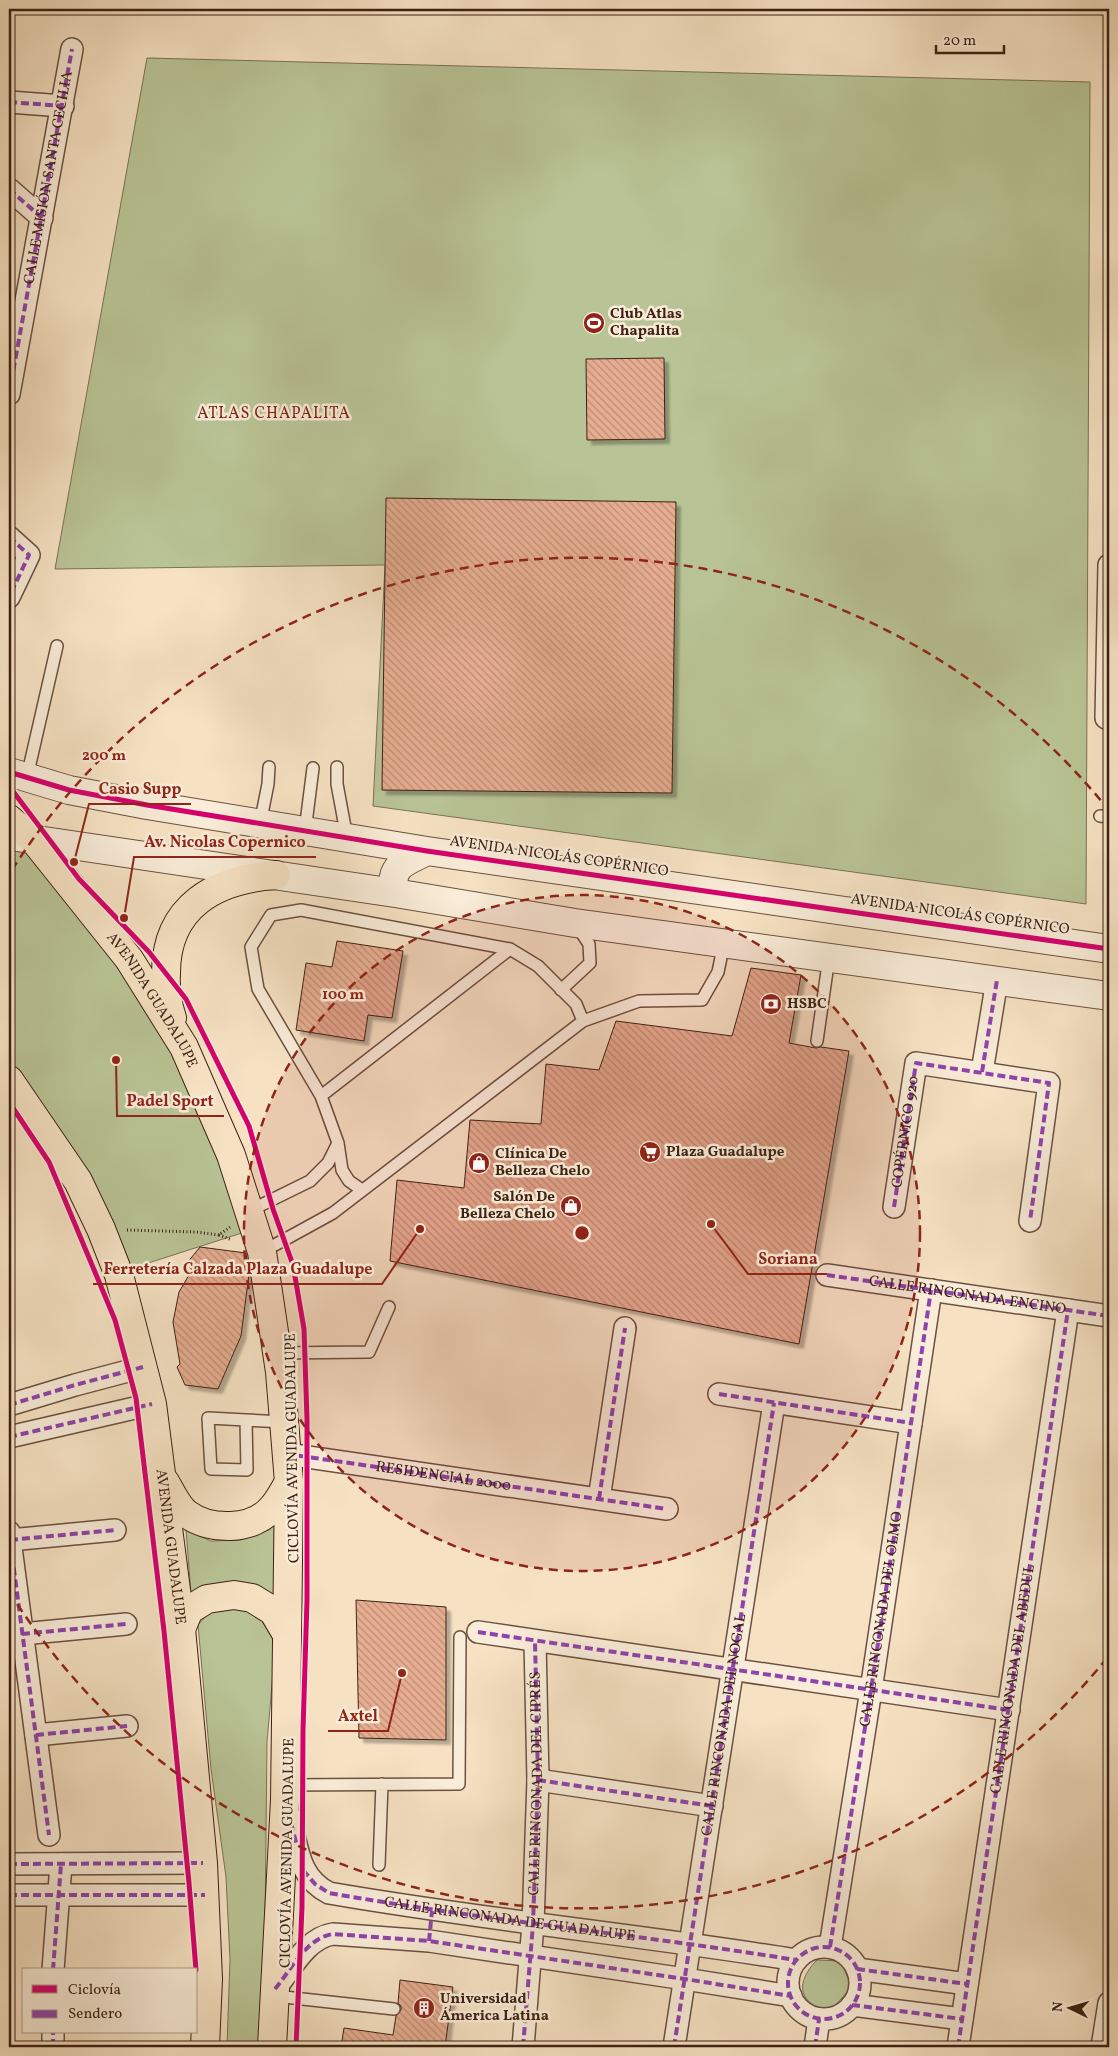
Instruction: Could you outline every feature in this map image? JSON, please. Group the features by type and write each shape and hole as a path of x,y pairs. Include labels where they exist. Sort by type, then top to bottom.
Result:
{"main road":[{"name":"AVENIDA GUADALUPE","path":"9,819 21,838 129,959 184,1048 231,1155 262,1252 278,1353 289,1482 284,1793 272,2047"},
{"path":"184,1048 168,1007 166,989 168,948 176,926 188,910 201,898 216,889 233,881 254,876 276,875"},
{"name":"AVENIDA GUADALUPE","path":"9,1080 78,1181 101,1229 119,1274 152,1404 181,1629 203,1863 208,1979 205,2047"},
{"path":"162,1479 186,1514 209,1525 230,1527 253,1521 272,1509 289,1482"},
{"path":"181,1629 189,1610 207,1599 234,1595 252,1598 273,1610 286,1633"}],"street":[{"name":"CALLE MISIÓN SANTA CECILIA","path":"9,394 11,372 42,218 72,48"},
{"path":"9,102 63,106"},
{"path":"9,189 42,218"},
{"path":"9,537 30,555 9,597"},
{"path":"1108,718 1109,565"},
{"name":"AVENIDA NICOLÁS COPÉRNICO","path":"18,775 69,790 347,838 1109,949"},
{"path":"21,838 395,893 576,923 1109,996"},
{"path":"395,893 392,881 396,869 427,850"},
{"path":"982,1072 997,980"},
{"name":"COPÉRNICO 920","path":"894,1207 916,1063 1049,1082 1030,1221"},
{"name":"CALLE RINCONADA ENCINO","path":"827,1274 1109,1316"},
{"name":"CALLE RINCONADA DEL OLMO","path":"830,1947 931,1290"},
{"name":"CALLE RINCONADA DEL ABEDUL","path":"958,2047 1068,1310"},
{"path":"599,1499 625,1328"},
{"path":"9,1406 75,1385 142,1367"},
{"path":"719,1394 911,1423"},
{"name":"CALLE RINCONADA DEL NOGAL","path":"674,2047 774,1403"},
{"path":"9,1438 152,1404"},
{"name":"RESIDENCIAL 2000","path":"287,1454 667,1509"},
{"path":"49,1834 9,1536 115,1530"},
{"path":"22,1634 126,1624"},
{"path":"469,1635 535,1640 1009,1710"},
{"name":"CALLE RINCONADA DEL CIPRÉS","path":"523,2047 533,1924 538,1780 535,1640"},
{"path":"36,1735 127,1726"},
{"path":"538,1780 712,1806"},
{"name":"CALLE RINCONADA DE GUADALUPE","path":"284,1793 302,1868 307,1876 321,1889 329,1893 432,1910 690,1943 796,1960"},
{"path":"9,1864 203,1863"},
{"path":"53,1968 61,1864"},
{"path":"9,1895 205,1895"},
{"path":"429,1941 432,1910"},
{"path":"275,1993 306,1949 314,1941 325,1935 333,1934 429,1941 791,1996"},
{"path":"817,1947 830,1947 841,1951 851,1959 857,1969 860,1982 852,2005 843,2013 831,2018 819,2019 807,2015 798,2007 791,1996 788,1984 790,1972 796,1960 805,1952 817,1947"},
{"path":"857,1969 967,1984"},
{"path":"1102,2047 1109,2002"},
{"path":"852,2005 962,2019"},
{"path":"815,2047 819,2019"},
{"path":"53,2034 53,2047"}],"lane":[{"path":"18,775 57,646"},
{"path":"260,824 268,784 269,767"},
{"path":"337,767 337,784 347,838"},
{"path":"305,831 312,768"},
{"path":"362,1190 349,1182 342,1170 338,1143 321,1096 258,988 251,947 271,915 300,910 510,949 538,966 576,1004 584,1021"},
{"path":"561,990 590,964 590,944 576,923"},
{"path":"262,1252 333,1213 584,1021 639,1001 702,1000 718,972 724,943"},
{"path":"321,1096 510,949"},
{"path":"817,1041 829,957"},
{"path":"249,1211 310,1181 328,1163 338,1143"},
{"path":"278,1353 369,1352 389,1307"},
{"path":"246,1420 247,1470 211,1469 208,1418 246,1420 284,1422"},
{"path":"284,1793 382,1784 459,1784 469,1635"},
{"path":"379,1865 382,1784"},
{"path":"275,1993 394,2010"}],"path":[{"path":"101,1229 196,1232 219,1235 249,1211"}],"green space":[{"name":"Club Atlas Chapalita","path":"147,58 1090,82 1086,904 373,806 385,565 55,569"},
{"path":"9,839 33,843 184,1047 248,1231 114,1274 9,1078"},
{"path":"275,1523 275,1600 191,1594 186,1530 211,1541 241,1540"},
{"path":"246,1606 267,1619 276,1639 267,1742 265,1927 259,2047 227,2047 230,1959 226,1877 211,1769 198,1625 212,1609"},
{"path":"817,1960 841,1961 849,1981 848,1991 829,2009 815,2006 804,1996 803,1984 805,1978"}],"building":[{"path":"664,358 665,439 587,440 586,359"},
{"path":"386,498 676,502 672,793 382,790"},
{"path":"337,941 403,951 392,1018 368,1015 364,1041 296,1030 306,963 332,967"},
{"name":"Plaza Guadalupe","path":"751,968 801,975 789,1043 849,1051 799,1344 390,1261 397,1180 464,1188 470,1120 541,1124 546,1064 599,1070 616,1021 732,1036"},
{"path":"200,1247 246,1253 249,1274 241,1336 218,1389 185,1385 177,1367 180,1364 173,1322 179,1292 192,1270 187,1263"},
{"path":"356,1600 446,1607 446,1740 359,1738"},
{"name":"Universidad Ámerica Latina","path":"400,1980 453,1987 445,2047 341,2047 344,2028 393,2035 396,2016 401,2010 401,2006 398,2003"}],"marked path":[{"path":"9,394 72,49"},
{"path":"9,102 63,106"},
{"path":"9,189 42,218"},
{"path":"9,537 29,555 9,597"},
{"path":"982,1072 997,980"},
{"path":"894,1207 916,1063 1049,1083 1030,1221"},
{"path":"827,1275 1109,1316"},
{"path":"830,1947 931,1290"},
{"path":"958,2047 1068,1310"},
{"path":"599,1499 625,1328"},
{"path":"9,1405 143,1367"},
{"path":"719,1394 911,1423"},
{"path":"674,2047 774,1403"},
{"path":"9,1437 152,1404"},
{"path":"287,1454 667,1509"},
{"path":"10,1540 115,1530"},
{"path":"9,1532 49,1835"},
{"path":"22,1634 126,1624"},
{"path":"478,1632 1009,1710"},
{"path":"523,2047 533,1924 538,1780 535,1641"},
{"path":"36,1735 127,1726"},
{"path":"538,1780 712,1806"},
{"path":"285,1800 297,1846"},
{"path":"9,1864 203,1863"},
{"path":"53,1968 61,1864"},
{"path":"303,1870 315,1884 329,1893 387,1903 796,1960"},
{"path":"9,1895 205,1895"},
{"path":"429,1941 432,1911"},
{"path":"275,1989 307,1948 323,1937 333,1934 429,1941 791,1996"},
{"path":"824,1947 844,1953 854,1963 860,1983 854,2003 844,2013 824,2019 804,2013 794,2003 788,1983 794,1963 804,1953 824,1947"},
{"path":"857,1969 967,1984"},
{"path":"852,2005 962,2019"},
{"path":"815,2047 819,2019"},
{"path":"53,2034 53,2047"}],"cycle path":[{"path":"9,772 69,790 147,805 427,851 1109,949"},
{"name":"CICLOVÍA AVENIDA GUADALUPE","path":"9,786 79,879 149,952 186,999 249,1126 273,1209 293,1265 304,1329 307,1419 307,1600 303,1730 302,1907 296,2047"},
{"path":"9,1102 49,1162 115,1320 136,1398 164,1631 196,1968"}],"place":[{"name":"Club Atlas Chapalita","path":"594,323"},
{"name":"Casio Supp","path":"74,862"},
{"name":"Av. Nicolas Copernico","path":"124,918"},
{"name":"HSBC","path":"771,1004"},
{"name":"Padel Sport","path":"116,1060"},
{"name":"Plaza Guadalupe","path":"650,1152"},
{"name":"Clínica De Belleza Chelo","path":"479,1163"},
{"name":"Salón De Belleza Chelo","path":"571,1206"},
{"name":"Soriana","path":"711,1224"},
{"name":"Ferretería Calzada Plaza Guadalupe","path":"420,1229"},
{"name":"Axtel","path":"402,1673"},
{"name":"Universidad Ámerica Latina","path":"424,2008"}],"district":[{"name":"ATLAS CHAPALITA","path":"274,414"}]}
